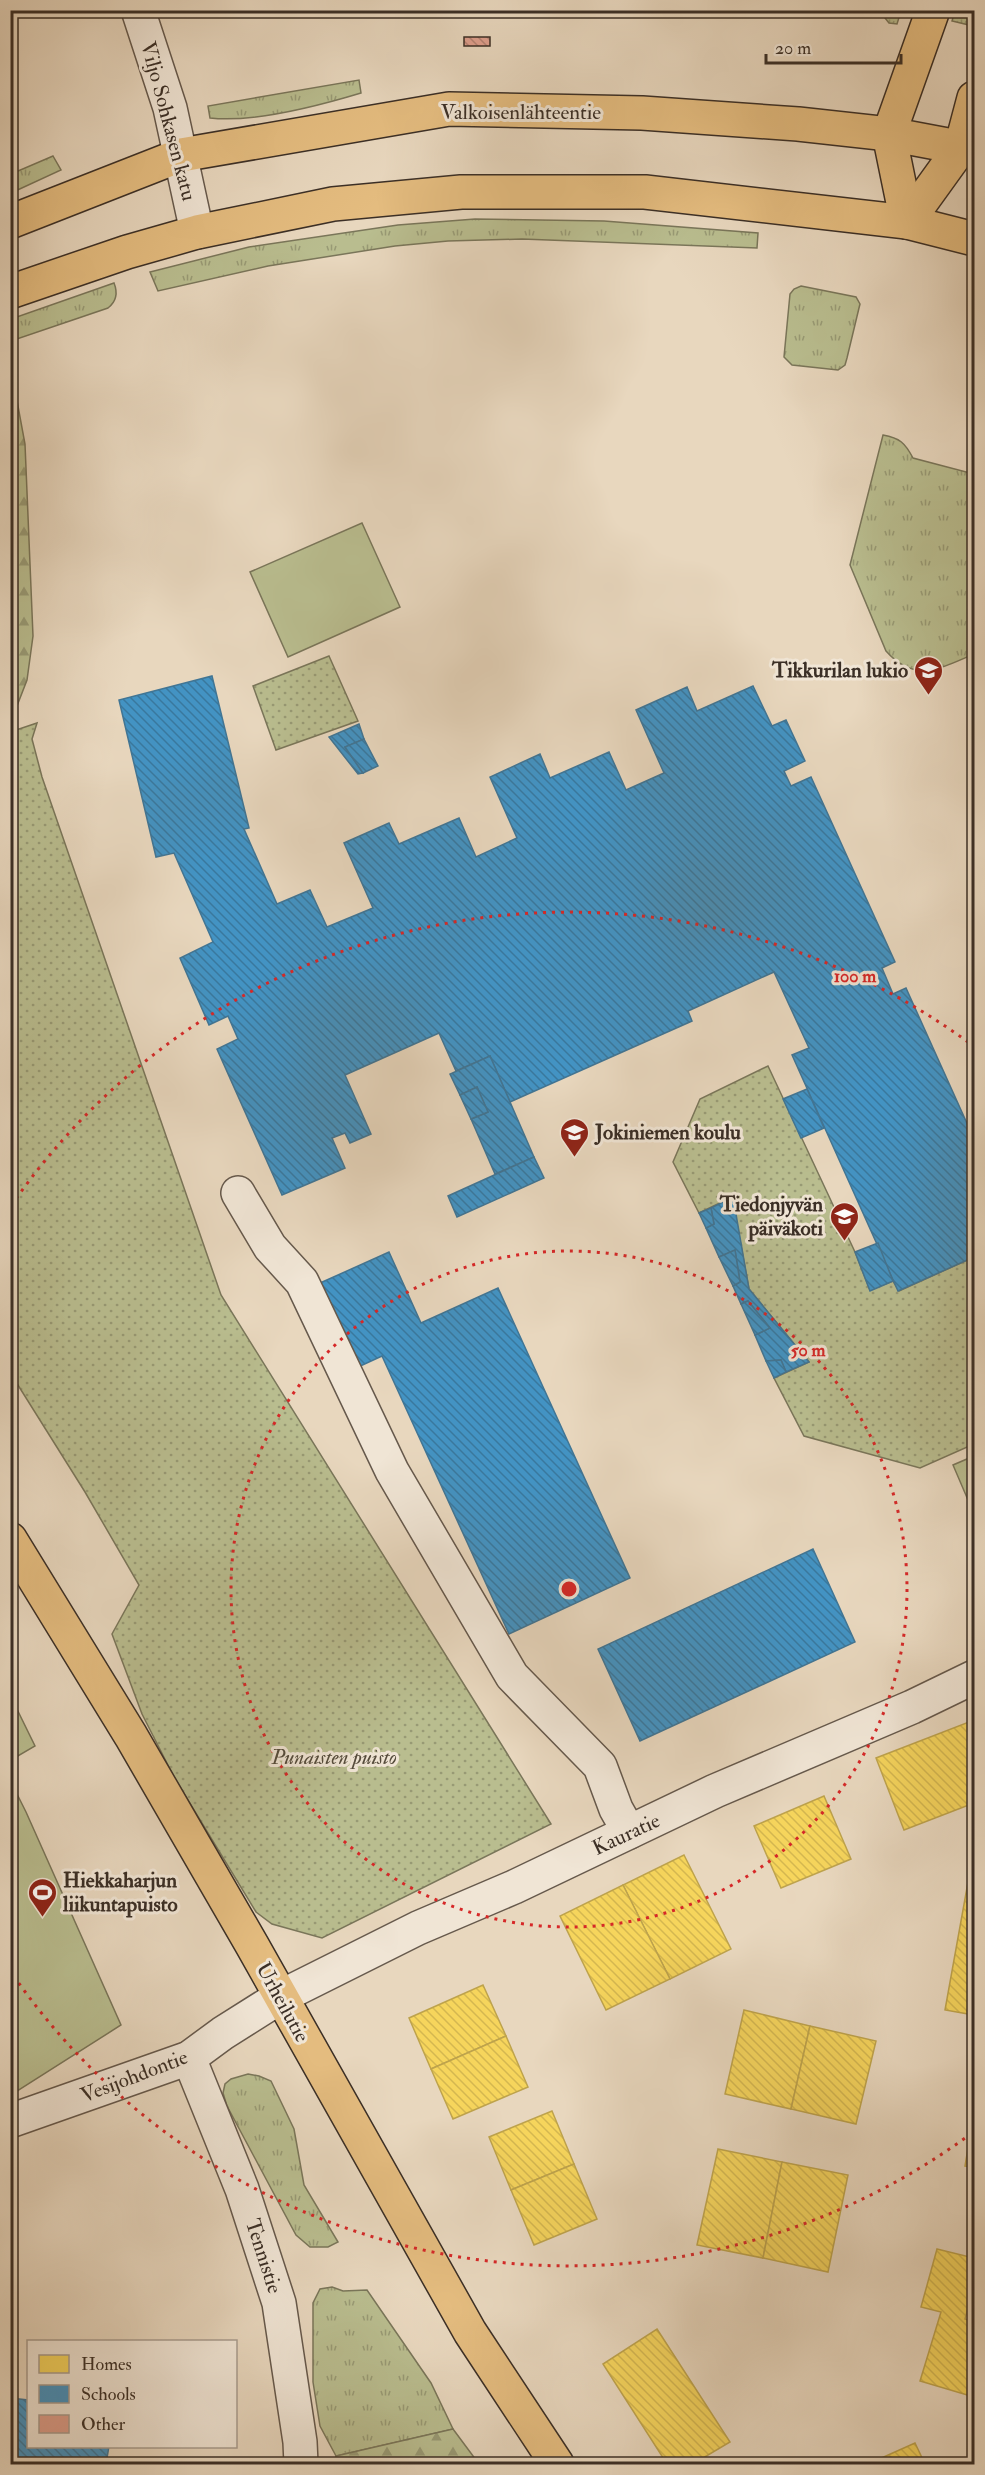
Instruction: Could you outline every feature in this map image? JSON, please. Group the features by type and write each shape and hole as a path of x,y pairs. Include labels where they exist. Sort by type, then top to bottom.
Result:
{"main road":[{"path":"907,222 890,134 933,10"},
{"path":"907,222 968,148 975,98"},
{"name":"Valkoisenlähteentie","path":"10,222 181,155 449,109 642,112 890,134 968,148"},
{"path":"10,292 127,252 197,232 333,204 461,192 645,192 907,222 975,239"},
{"name":"Urheilutie","path":"10,1539 131,1736 470,2332 557,2464"}],"street":[{"name":"Viljo Sohkasen katu","path":"138,10 170,108 197,232"},
{"path":"238,1193 270,1247 302,1282 392,1471 512,1676 600,1766 616,1809 629,1832"},
{"name":"Kauratie","path":"280,1997 418,1928 514,1887 715,1791 975,1677"},
{"name":"Vesijohdontie","path":"10,2121 189,2058 223,2033 280,1997"},
{"name":"Tennistie","path":"189,2058 242,2189 279,2303 300,2442 301,2464"}],"green space":[{"path":"885,11 901,11 897,24 889,23 885,18"},
{"path":"955,11 973,11 969,25 952,21"},
{"path":"359,80 361,93 326,103 266,116 210,118 208,106"},
{"path":"53,156 61,170 11,193 11,174"},
{"path":"475,219 604,221 758,233 757,248 522,239 448,241 395,246 268,266 158,291 150,272 249,247 398,225"},
{"path":"114,283 116,297 108,308 11,341 11,319"},
{"path":"801,286 856,297 860,304 845,365 838,370 792,365 784,357 790,294"},
{"path":"11,379 13,379 25,444 33,636 27,680 15,711 11,714"},
{"path":"883,435 901,442 913,458 974,474 974,654 939,668 918,670 907,667 886,651 850,565"},
{"path":"362,523 400,607 288,657 250,572"},
{"path":"329,656 358,721 276,750 253,686"},
{"name":"Punaisten puisto","path":"37,723 32,739 42,777 221,1295 551,1824 322,1938 272,1924 256,1912 174,1777 142,1714 112,1634 139,1585 85,1492 11,1374 10,732"},
{"path":"768,1066 855,1252 870,1290 893,1281 899,1291 974,1257 974,1444 920,1468 804,1436 774,1378 809,1362 749,1289 732,1197 699,1213 673,1162 700,1099"},
{"path":"974,1456 974,1514 953,1465"},
{"path":"11,1697 35,1746 10,1760"},
{"name":"Hiekkaharjun liikuntapuisto","path":"11,1782 121,2025 11,2095"},
{"path":"248,2074 271,2081 294,2129 304,2185 338,2242 328,2247 310,2247 296,2235 227,2106 223,2093 225,2084 231,2079"},
{"path":"332,2287 343,2291 367,2290 431,2383 453,2429 336,2456 320,2426 313,2382 313,2303 320,2289"},
{"path":"453,2429 479,2464 336,2464 336,2456"}],"building: Homes":[{"path":"974,1720 974,1803 904,1830 876,1758"},
{"path":"824,1796 851,1859 781,1888 754,1826"},
{"path":"684,1855 731,1949 670,1979 623,1885"},
{"path":"968,1882 974,1884 974,2015 945,2010"},
{"path":"623,1885 670,1979 606,2010 560,1916"},
{"path":"483,1985 506,2036 431,2069 409,2018"},
{"path":"744,2010 810,2026 791,2109 725,2094"},
{"path":"810,2026 876,2041 856,2124 791,2109"},
{"path":"506,2036 528,2087 453,2119 431,2069"},
{"path":"552,2111 574,2164 511,2190 489,2137"},
{"path":"974,2112 974,2167 965,2166"},
{"path":"718,2149 782,2162 763,2258 697,2245"},
{"path":"782,2162 848,2175 828,2272 763,2258"},
{"path":"574,2164 597,2219 534,2245 511,2190"},
{"path":"937,2249 974,2258 974,2285 965,2319 974,2322 974,2397 920,2381 941,2312 921,2307"},
{"path":"657,2329 730,2442 693,2464 667,2464 603,2364"},
{"path":"915,2443 925,2464 868,2464"}],"building: Schools":[{"path":"212,676 249,828 244,829 277,904 310,890 327,927 373,908 344,843 389,823 399,844 459,818 476,857 517,838 490,777 540,754 550,778 609,752 626,790 664,773 636,710 687,687 697,711 753,686 772,726 786,720 805,761 784,771 791,786 811,777 895,962 882,968 893,994 906,988 974,1139 974,1257 898,1291 792,1055 809,1048 774,972 688,1011 692,1021 510,1102 490,1056 456,1071 439,1033 345,1075 371,1134 350,1143 345,1133 332,1138 345,1168 282,1195 217,1049 238,1039 228,1016 209,1025 180,958 213,942 174,853 156,857 119,700"},
{"path":"359,724 364,739 345,747 363,773 358,774 329,737"},
{"path":"364,739 378,766 363,773 345,747"},
{"path":"490,1056 534,1157 495,1174 471,1119 488,1112 477,1087 460,1095 450,1074"},
{"path":"477,1087 488,1112 471,1119 460,1095"},
{"path":"807,1089 824,1128 801,1138 783,1099"},
{"path":"534,1157 544,1178 457,1217 448,1196"},
{"path":"733,1197 749,1289 809,1362 786,1372 781,1360 766,1361 755,1335 770,1328 748,1301 741,1304 733,1286 740,1282 735,1250 719,1257 706,1228 714,1224 711,1208"},
{"path":"711,1208 714,1224 706,1228 699,1213"},
{"path":"878,1243 893,1281 870,1291 855,1252"},
{"path":"735,1250 740,1282 733,1286 719,1257"},
{"path":"389,1252 421,1323 498,1288 630,1578 509,1634 382,1356 356,1368 318,1284"},
{"path":"748,1301 770,1328 755,1335 741,1304"},
{"path":"781,1360 786,1372 774,1378 766,1361"},
{"path":"813,1549 855,1642 640,1741 598,1649"},
{"path":"10,2398 27,2400 27,2448 109,2448 106,2464 10,2464"}],"building: Other":[{"path":"464,37 490,37 490,46 464,46"}],"place":[{"name":"Tikkurilan lukio","path":"929,696"},
{"name":"Jokiniemen koulu","path":"574,1158"},
{"name":"Tiedonjyvän päiväkoti","path":"844,1242"},
{"name":"Hiekkaharjun liikuntapuisto","path":"42,1918"}]}
